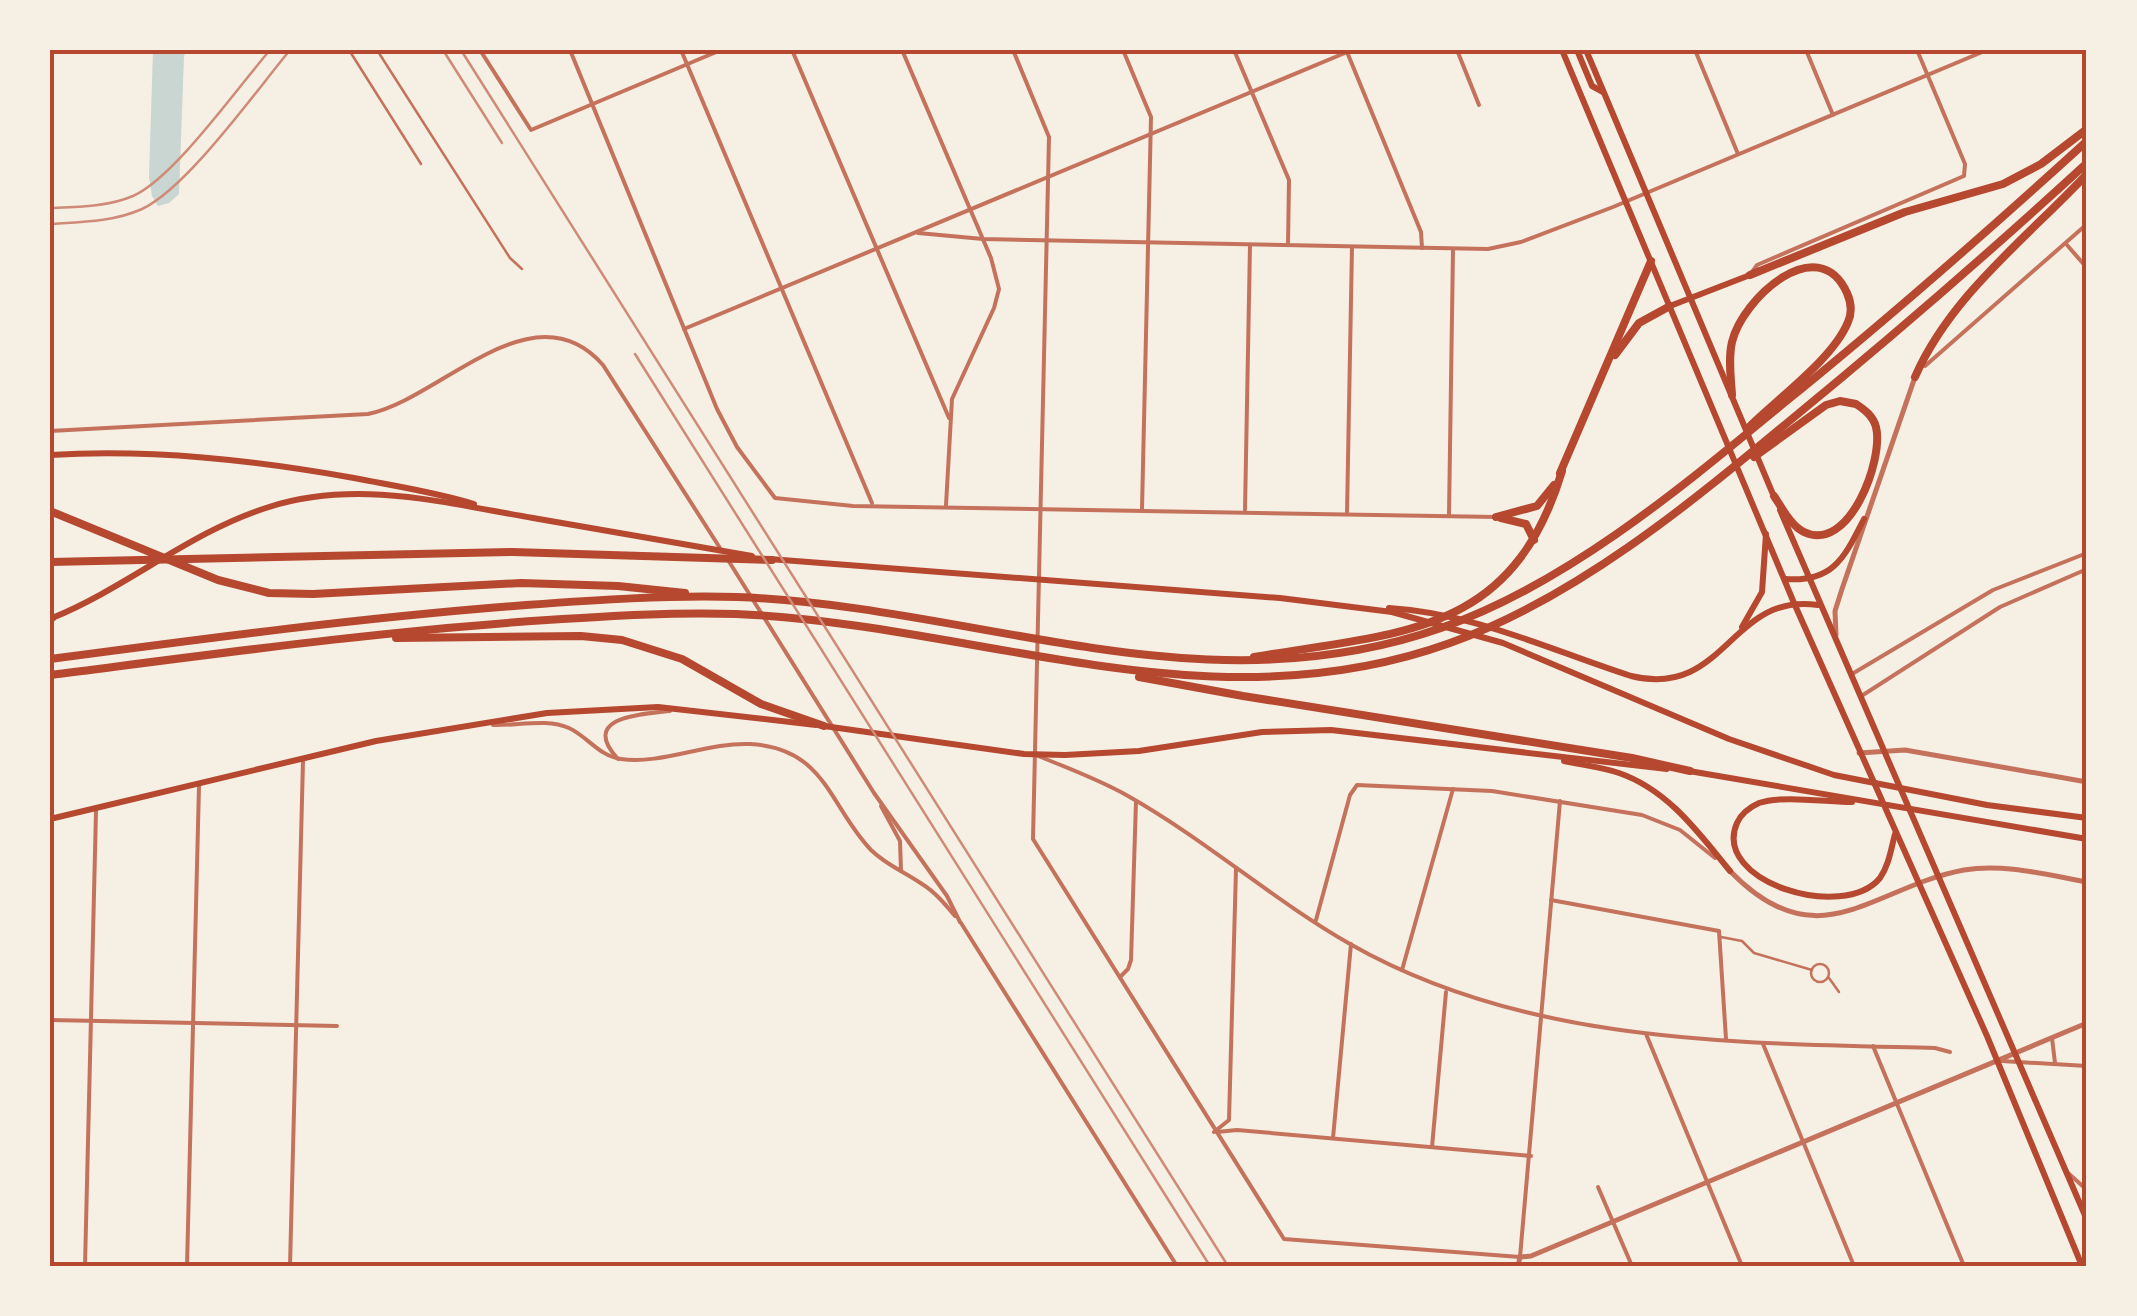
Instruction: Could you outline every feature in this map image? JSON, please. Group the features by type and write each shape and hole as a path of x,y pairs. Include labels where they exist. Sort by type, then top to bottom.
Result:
{"highway":[{"path":"1750,275 1882,221 2003,184 2041,164 2087,129"},
{"path":"50,512 239,586 298,594 446,585 646,588 844,608 1121,654 1230,661 1290,660 1350,652 1458,622 1507,599 1598,545 1720,456 1884,320 2087,141"},
{"path":"1721,478 1888,339 2087,164"},
{"path":"1915,377 1932,340 1952,314 2087,174"},
{"path":"1230,661 1363,641 1438,619 1492,588 1514,568 1534,540 1651,261"},
{"path":"1720,456 1823,356 1844,330 1851,314 1850,303 1837,278 1816,269 1798,270 1771,284 1752,301 1732,340 1732,397"},
{"path":"1602,376 1634,328 1652,313 1670,306"},
{"path":"1100,668 1201,677 1285,677 1352,669 1418,654 1486,629 1540,600 1625,547 1826,405 1851,403 1868,414 1876,432 1874,455 1857,504 1841,528 1825,535 1804,532 1793,524 1773,492"},
{"path":"1496,517 1537,506 1548,496 1562,471"},
{"path":"1496,517 1526,524 1534,540"},
{"path":"50,562 553,552 772,560"},
{"path":"50,658 439,612 595,600 719,597"},
{"path":"50,678 102,668 352,638 585,618 736,614 852,627 1690,771"},
{"path":"352,638 581,636 622,640 682,660 761,704 824,726"}],"main road":[{"path":"1562,50 1794,603 1997,1060 2082,1266"},
{"path":"1577,50 1592,86 1604,93"},
{"path":"1586,50 1818,605 2087,1220"},
{"path":"1670,306 1750,275"},
{"path":"50,455 170,454 260,463 446,495 500,512"},
{"path":"51,618 116,588 228,523 288,501 333,494 380,493 772,560 1426,611 1516,636 1622,673 1655,679 1696,670 1770,610 1794,603 1818,605"},
{"path":"1784,579 1808,580 1840,562 1864,519"},
{"path":"1734,637 1762,592 1766,534"},
{"path":"1362,607 1413,616 1503,643 1728,739 1822,771 1987,805 2087,818"},
{"path":"50,819 303,758 468,724 594,709 690,709 1034,754 1114,754 1262,732 1371,733 1690,771 2087,839"},
{"path":"1529,754 1617,772 1650,788 1679,811 1730,872"},
{"path":"1873,802 1758,804 1747,810 1737,824 1737,854 1751,870 1777,886 1813,896 1843,897 1865,890 1879,879 1895,834"}],"street":[{"path":"480,50 530,130 721,50"},
{"path":"570,50 716,409 737,447 775,498 852,506 1496,517"},
{"path":"681,50 872,504"},
{"path":"792,50 950,420"},
{"path":"902,50 983,239 999,289 952,399 946,505"},
{"path":"1012,50 1049,137 1034,844 1284,1239 1520,1257 2087,1023"},
{"path":"1123,50 1151,117 1142,509"},
{"path":"1234,50 1289,180 1288,245"},
{"path":"1457,50 1479,105"},
{"path":"1695,50 1738,154"},
{"path":"1806,50 1833,115"},
{"path":"1750,275 1757,265 1965,174 1965,164 1917,50"},
{"path":"918,233 983,239 1422,250 1511,245 1646,193 1987,50"},
{"path":"684,329 1350,51 1421,232 1422,250"},
{"path":"1837,648 1836,610 1915,377 1938,352 2087,224"},
{"path":"1245,510 1250,244"},
{"path":"2066,244 2087,268"},
{"path":"1347,513 1352,248"},
{"path":"1448,516 1453,250"},
{"path":"50,431 378,412 408,401 497,348 522,340 556,340 583,348 604,364 874,793 898,838 901,871"},
{"path":"1850,676 1993,590 2087,553"},
{"path":"1859,698 2000,607 2087,569"},
{"path":"618,759 607,737 608,728 616,720 690,709"},
{"path":"468,724 561,725 577,732 604,755 618,759 739,744 780,750 816,772 867,845 931,890 960,922"},
{"path":"1859,753 1906,750 2087,782"},
{"path":"1034,754 1136,801 1351,944 1446,990 1542,1016 1646,1034 1726,1041 1935,1048 1950,1052"},
{"path":"290,1266 303,758"},
{"path":"188,1266 199,784"},
{"path":"1315,922 1354,787 1453,789 1560,801 1662,821 1700,842 1751,891 1774,905 1816,915 1854,911 1970,869 2000,868 2087,882"},
{"path":"1402,970 1453,789"},
{"path":"874,793 937,880 1177,1266"},
{"path":"1119,978 1131,959 1136,801"},
{"path":"1518,1266 1531,1156 1560,801"},
{"path":"85,1266 96,808"},
{"path":"1214,1132 1229,1120 1236,867"},
{"path":"1551,900 1720,934 1726,1041"},
{"path":"1333,1138 1351,944"},
{"path":"1432,1147 1446,990"},
{"path":"50,1020 336,1026"},
{"path":"1646,1034 1742,1266"},
{"path":"2052,1038 2055,1064"},
{"path":"1763,1042 1854,1266"},
{"path":"1873,1046 1964,1266"},
{"path":"1997,1060 2087,1066"},
{"path":"1214,1132 1237,1130 1531,1156"},
{"path":"2066,1171 2087,1190"},
{"path":"1598,1187 1632,1266"}],"lane":[{"path":"349,50 420,164"},
{"path":"377,50 510,258 522,269"},
{"path":"1720,934 1742,941 1754,953 1812,970"},
{"path":"1816,964 1824,964 1828,976 1816,980 1812,970 1816,964"},
{"path":"1828,976 1839,992"}],"shaded area":[{"path":"153,50 187,50 179,194 158,206 149,177"}],"tram line":[{"path":"50,208 113,202 149,186 186,152 270,50"},
{"path":"50,224 120,217 160,198 200,160 290,50"}],"railway":[{"path":"443,50 502,143"},
{"path":"461,50 1228,1266"},
{"path":"635,354 1210,1266"}]}
